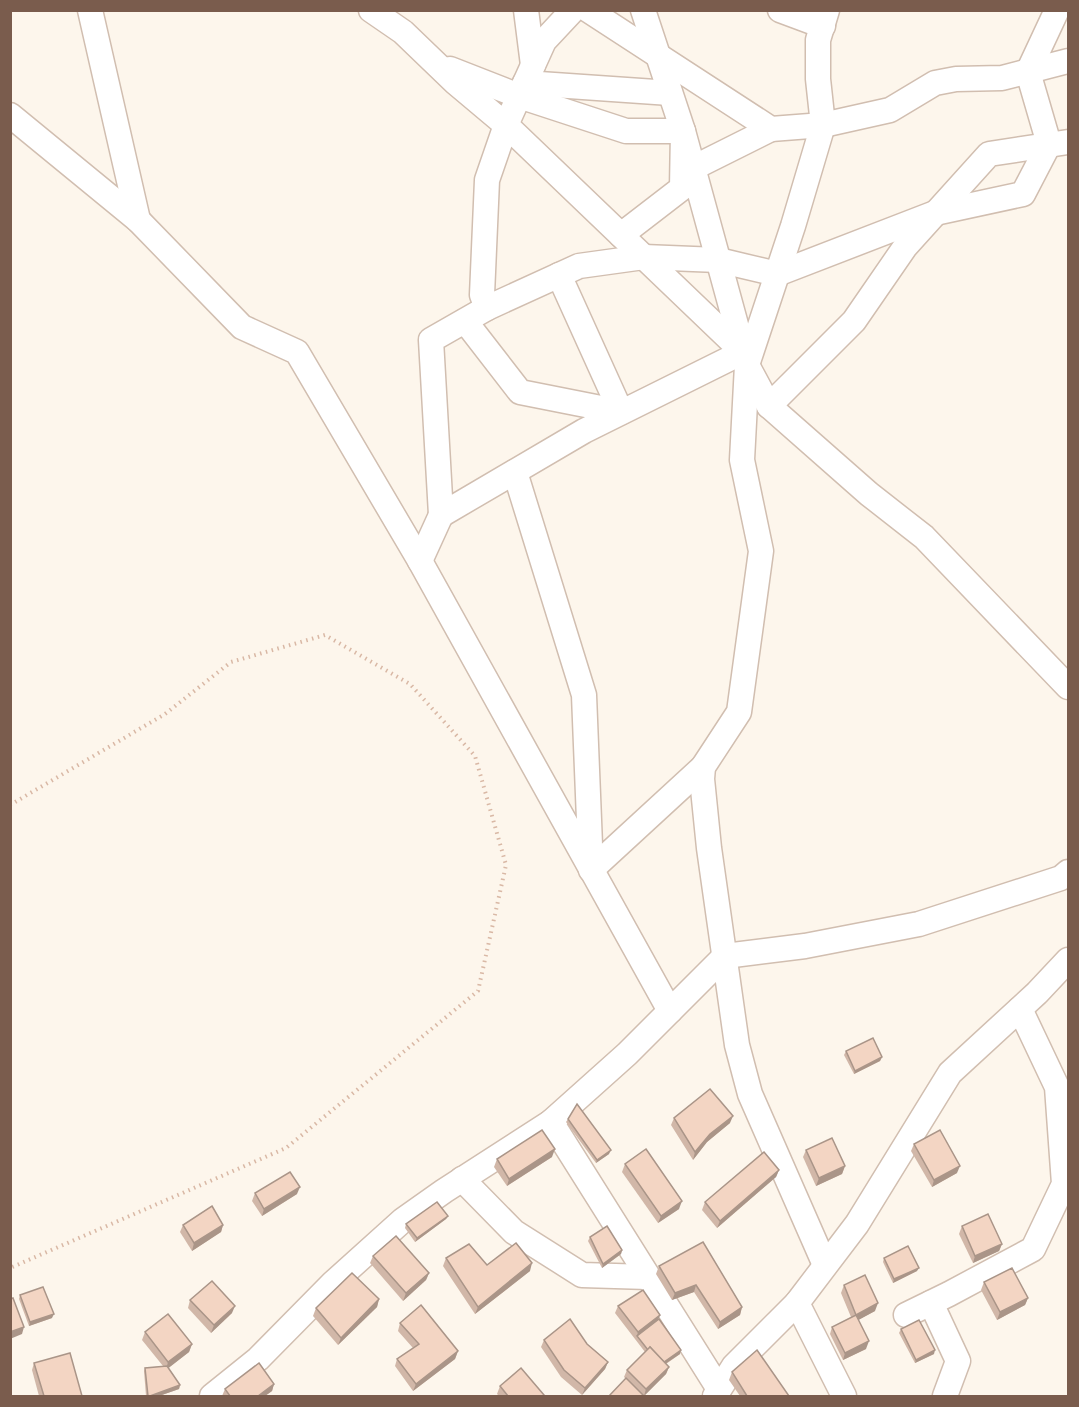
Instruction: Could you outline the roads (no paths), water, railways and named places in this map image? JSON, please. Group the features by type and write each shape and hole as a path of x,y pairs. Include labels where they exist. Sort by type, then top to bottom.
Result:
{"street":[{"path":"90,10 138,220"},
{"path":"371,10 403,32 506,125 644,257 745,358"},
{"path":"526,10 526,82"},
{"path":"487,308 482,295 487,180 506,125 544,41 573,10"},
{"path":"588,10 771,129"},
{"path":"643,10 693,168 745,358 769,406 870,494 924,537 1068,687"},
{"path":"591,870 703,767 739,712 761,551 742,460 745,358 777,274 823,125 818,79 818,40 825,18 780,10"},
{"path":"1057,10 1028,72 1059,143"},
{"path":"693,168 771,129 823,125 890,110 935,83 956,79 1002,78 1068,62"},
{"path":"436,64 526,82 670,93"},
{"path":"526,82 626,131 682,131"},
{"path":"10,115 138,220 242,327 297,352 420,561 670,1011"},
{"path":"621,235 682,188 682,131"},
{"path":"420,561 441,515 431,340 487,308 579,266 644,257 718,260 777,274 935,213 1023,194 1059,143"},
{"path":"769,406 854,321 905,247 989,154 1059,143"},
{"path":"559,275 621,412"},
{"path":"465,321 520,392 621,412"},
{"path":"441,515 584,431 621,412 745,358"},
{"path":"515,472 584,695 591,870"},
{"path":"703,767 702,779 709,848 737,1045 750,1094 825,1265"},
{"path":"212,1396 258,1359 333,1283 403,1220 551,1122 627,1054 725,956 805,946 918,924 1061,878 1068,872"},
{"path":"551,1122 648,1276 717,1393 734,1366 796,1303 857,1224 950,1074 1020,1009 1068,960"},
{"path":"906,1315 1033,1249 1064,1184 1057,1087 1020,1009"},
{"path":"462,1179 514,1232 582,1275 648,1276"},
{"path":"796,1303 844,1396"},
{"path":"931,1303 958,1361 945,1396"}]}
